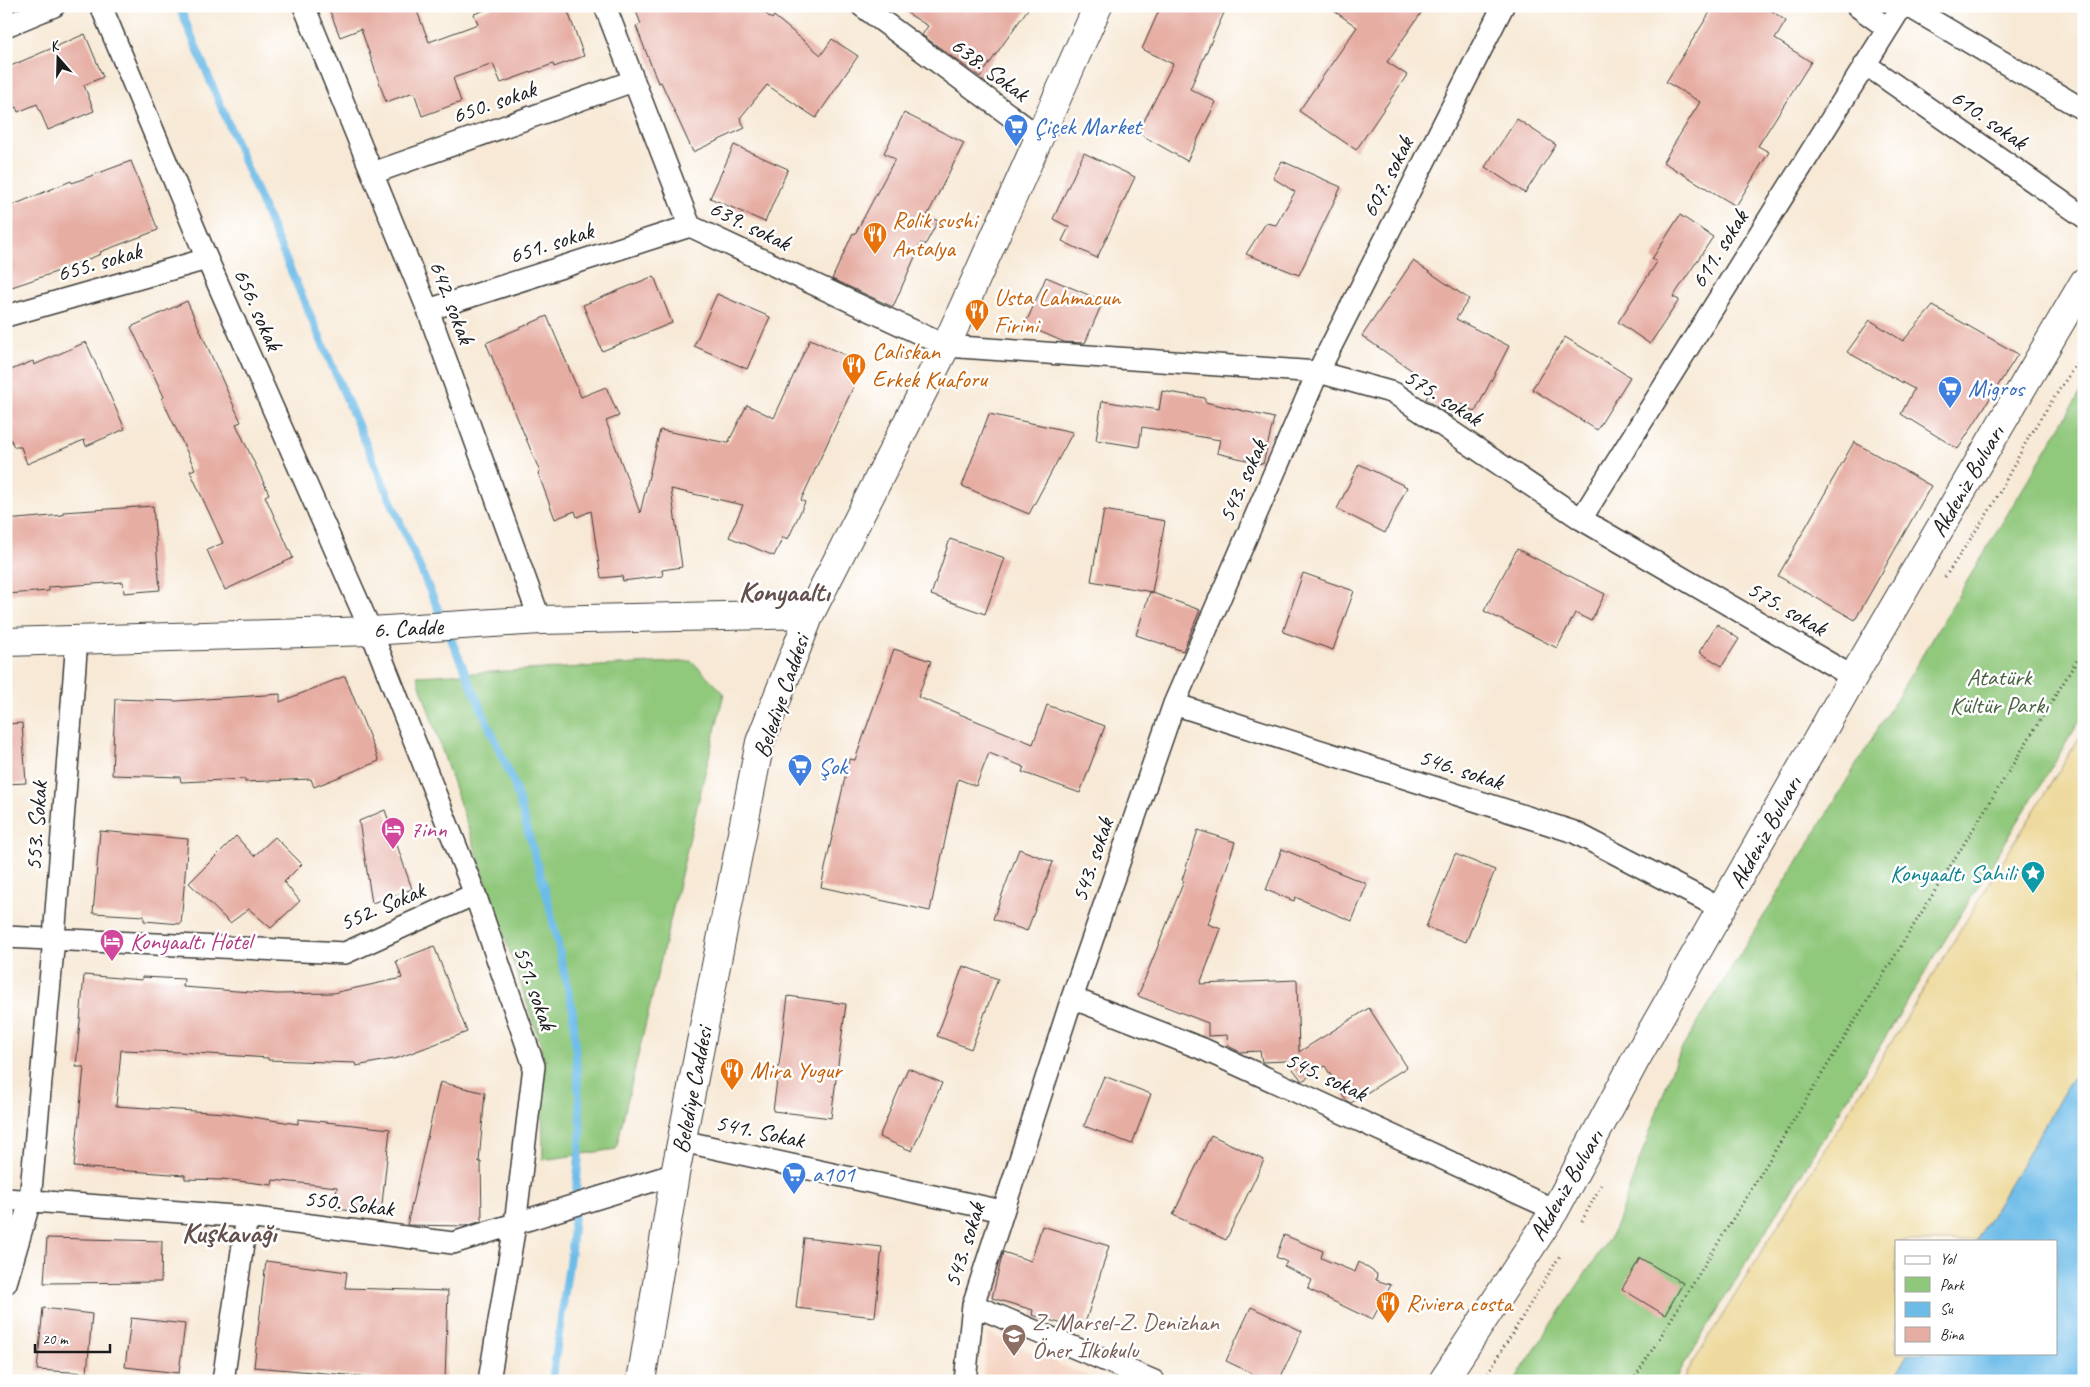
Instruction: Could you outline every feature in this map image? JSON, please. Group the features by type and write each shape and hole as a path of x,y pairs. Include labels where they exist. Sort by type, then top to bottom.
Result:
{"main road":[{"name":"Belediye Caddesi","path":"641,1381 675,1174 760,742 810,614 946,346 1098,6"},
{"name":"Akdeniz Bulvarı","path":"1443,1381 1555,1210 1637,1057 1853,677 2084,282"},
{"name":"6. Cadde","path":"6,642 371,631 540,620 810,614"}],"street":[{"path":"6,26 54,6"},
{"name":"656. sokak","path":"101,6 207,259 371,631"},
{"name":"642. sokak","path":"304,6 428,310 540,620"},
{"name":"639. sokak","path":"605,6 690,226 946,346"},
{"name":"638. Sokak","path":"862,6 1039,137"},
{"name":"607. sokak","path":"1318,372 1503,6"},
{"path":"1857,6 1888,28"},
{"name":"611. sokak","path":"1581,519 1902,6"},
{"path":"1908,6 2084,110"},
{"name":"610. sokak","path":"1865,64 2084,217"},
{"name":"650. sokak","path":"373,173 633,81"},
{"name":"651. sokak","path":"428,310 690,226"},
{"name":"655. sokak","path":"6,316 207,259"},
{"name":"575. sokak","path":"946,346 1318,372 1394,393 1581,519 1853,677"},
{"name":"543. sokak","path":"965,1381 972,1305 1072,998 1174,704 1318,372"},
{"name":"551. sokak","path":"371,631 475,894 534,1066 515,1225 489,1381"},
{"name":"553. Sokak","path":"6,1283 30,1201 54,938 77,639"},
{"name":"546. sokak","path":"1174,704 1574,832 1722,909"},
{"name":"552. Sokak","path":"6,937 345,953 475,894"},
{"name":"545. sokak","path":"1072,998 1203,1049 1555,1210"},
{"name":"541. Sokak","path":"682,1141 1002,1211"},
{"name":"550. Sokak","path":"6,1199 248,1217 453,1243 675,1174"},
{"path":"223,1381 248,1217"},
{"path":"972,1305 1154,1381"}],"path":[{"path":"1633,1381 2084,649"}],"shaded area":[{"name":"Z. Marsel-Z. Denizhan Öner İlkokulu","path":"988,1333 1098,1381 983,1381"}],"green space":[{"name":"Atatürk Kültür Parkı","path":"2084,387 2084,714 1674,1381 1514,1381 1615,1229 1676,1058 1823,820"},
{"path":"692,661 724,693 616,1149 543,1160 541,1045 417,676"}],"sand":[{"name":"Konyaaltı Sahili","path":"2084,730 2084,1058 1977,1240 1895,1240 1895,1354 1908,1354 1893,1381 1682,1381"}],"water":[{"path":"2084,1058 2084,1381 1893,1381 1908,1354 2058,1354 2058,1240 1977,1240"}],"building":[{"path":"328,6 415,6 429,42 478,24 474,14 496,6 566,6 584,56 554,67 553,64 501,83 493,64 453,78 461,102 422,116 414,92 386,102 361,29 340,37"},
{"path":"634,6 757,6 772,19 774,16 821,55 832,39 858,56 816,118 767,85 740,118 745,128 693,152 661,82 658,83 636,26 641,24"},
{"path":"896,6 1030,6 980,77 922,35 928,26"},
{"path":"1161,6 1227,6 1190,89 1216,102 1187,161 1138,133 1173,64 1142,49"},
{"path":"1327,6 1426,6 1387,62 1407,75 1356,150 1299,111 1357,27"},
{"path":"1714,6 1765,6 1786,21 1775,39 1811,62 1758,146 1769,152 1736,206 1663,162 1700,102 1666,82"},
{"path":"85,34 103,77 84,85 94,111 48,130 37,104 18,112 6,81 6,68"},
{"path":"904,113 964,143 927,216 938,221 925,245 921,243 893,307 832,279 853,233 855,234 895,159 884,153"},
{"path":"1517,119 1556,145 1525,193 1485,167"},
{"path":"734,145 788,169 765,222 710,198"},
{"path":"1084,153 1135,177 1097,258 1062,241 1069,227 1053,219"},
{"path":"131,161 158,230 100,252 101,254 56,272 6,289 6,208 71,181 72,183"},
{"path":"1282,161 1341,187 1299,275 1246,254 1266,223 1276,225 1295,192 1273,178"},
{"path":"1680,215 1713,237 1673,297 1679,300 1650,344 1618,322 1657,262 1652,259"},
{"path":"1413,261 1469,299 1456,319 1509,346 1475,412 1459,403 1452,417 1426,399 1433,385 1362,336"},
{"path":"654,276 672,323 602,351 583,305"},
{"path":"1046,277 1103,301 1085,343 1064,342 1025,325"},
{"path":"717,294 770,317 747,369 694,346"},
{"path":"187,301 241,422 236,424 269,494 265,496 293,558 225,590 207,550 223,543 190,471 195,469 131,327"},
{"path":"1933,306 2018,354 1958,449 1901,414 1914,389 1847,352 1870,320 1903,341"},
{"path":"547,316 581,397 606,387 619,416 606,421 640,513 660,430 728,443 747,405 774,418 810,339 864,364 801,500 805,502 788,539 783,537 774,556 729,537 743,505 671,489 682,567 662,570 663,576 623,581 622,576 601,578 591,511 577,517 575,511 555,519 538,473 540,472 486,343"},
{"path":"1565,337 1630,377 1597,430 1532,389"},
{"path":"86,342 125,429 86,446 84,440 27,464 21,447 14,447 6,429 6,372 33,361 34,365"},
{"path":"1162,391 1205,398 1205,402 1274,418 1263,464 1217,453 1220,440 1142,427 1139,447 1096,440 1102,401 1159,410"},
{"path":"989,414 1073,432 1029,514 962,486"},
{"path":"1854,442 1931,486 1855,620 1778,576"},
{"path":"1359,464 1407,487 1385,533 1337,509"},
{"path":"153,506 160,590 124,593 123,582 49,587 49,591 6,594 6,520 63,515 63,512"},
{"path":"1104,510 1165,521 1152,592 1091,581"},
{"path":"950,539 1005,558 985,614 931,595"},
{"path":"1517,549 1605,594 1591,621 1575,613 1557,648 1484,611"},
{"path":"1303,573 1354,591 1333,650 1283,632"},
{"path":"1150,592 1200,610 1183,651 1136,635"},
{"path":"1717,624 1739,639 1722,666 1699,652"},
{"path":"894,649 931,661 918,697 1033,744 1047,705 1105,726 1080,793 1022,772 1024,767 989,753 976,786 958,779 930,911 821,887 849,759 855,760"},
{"path":"345,676 379,761 314,787 311,779 245,782 245,779 181,782 180,777 112,775 115,699 176,701 280,694 280,702"},
{"path":"22,723 26,783 6,784 6,724"},
{"path":"385,810 412,889 372,903 359,821"},
{"path":"1198,830 1235,842 1208,924 1221,929 1200,984 1297,980 1299,1052 1369,1008 1407,1067 1351,1103 1347,1101 1325,1066 1302,1081 1287,1061 1262,1062 1260,1051 1240,1052 1228,1046 1227,1035 1208,1036 1208,1023 1138,996 1184,881 1182,880"},
{"path":"100,831 188,839 181,924 144,921 144,916 93,913"},
{"path":"236,836 254,856 275,837 302,864 284,882 300,901 271,928 249,909 230,923 189,883"},
{"path":"1019,849 1053,862 1027,931 993,919"},
{"path":"1282,849 1367,884 1352,921 1295,897 1294,901 1266,890"},
{"path":"1455,854 1495,870 1466,942 1426,927"},
{"path":"434,946 467,1032 398,1058 356,1066 355,1063 268,1060 268,1058 180,1052 121,1050 116,1106 225,1113 298,1124 298,1119 390,1129 381,1214 335,1209 337,1187 273,1180 272,1185 222,1179 185,1179 185,1175 74,1167 84,1067 76,1067 84,975 142,980 142,977 184,979 183,987 277,994 333,993 402,978 396,961"},
{"path":"963,966 998,979 971,1049 937,1036"},
{"path":"788,996 846,1004 831,1118 773,1111"},
{"path":"908,1068 942,1083 912,1151 879,1137"},
{"path":"1104,1076 1151,1094 1132,1144 1084,1126"},
{"path":"440,1082 485,1093 479,1162 481,1162 482,1221 466,1226 407,1225"},
{"path":"1211,1135 1264,1160 1226,1240 1173,1215"},
{"path":"1042,1226 1109,1246 1083,1330 1032,1315 1033,1310 992,1298 1003,1252 1031,1261"},
{"path":"1284,1235 1323,1251 1321,1258 1355,1272 1359,1262 1377,1274 1376,1280 1391,1285 1372,1320 1308,1289 1312,1280 1284,1266 1287,1262 1276,1257"},
{"path":"47,1238 162,1241 161,1282 44,1283"},
{"path":"804,1238 882,1247 875,1317 796,1308"},
{"path":"1640,1258 1683,1283 1665,1315 1622,1289"},
{"path":"266,1261 347,1272 345,1288 448,1291 445,1381 383,1381 383,1378 254,1367"},
{"path":"1251,1307 1302,1331 1279,1381 1268,1381 1226,1361"},
{"path":"43,1308 92,1314 87,1373 37,1370"},
{"path":"131,1318 185,1324 179,1373 125,1367"}],"waterway":[{"path":"179,6 267,216 514,784 548,900 573,1012 581,1131 571,1250 552,1381"}],"place":[{"name":"Çiçek Market","path":"1016,147"},
{"name":"Rolik sushi Antalya","path":"875,255"},
{"name":"Usta Lahmacun Firini","path":"977,332"},
{"name":"Caliskan Erkek Kuaforu","path":"854,386"},
{"name":"Migros","path":"1950,409"},
{"name":"Şok","path":"800,787"},
{"name":"7inn","path":"393,850"},
{"name":"Konyaaltı Sahili","path":"2033,894"},
{"name":"Konyaaltı Hotel","path":"112,962"},
{"name":"Mira Yugur","path":"732,1091"},
{"name":"a101","path":"794,1195"},
{"name":"Riviera costa","path":"1388,1324"},
{"name":"Z. Marsel-Z. Denizhan Öner İlkokulu","path":"1014,1357"}],"district":[{"name":"Konyaaltı","path":"784,591"},
{"name":"Kuşkavağı","path":"229,1232"}]}
